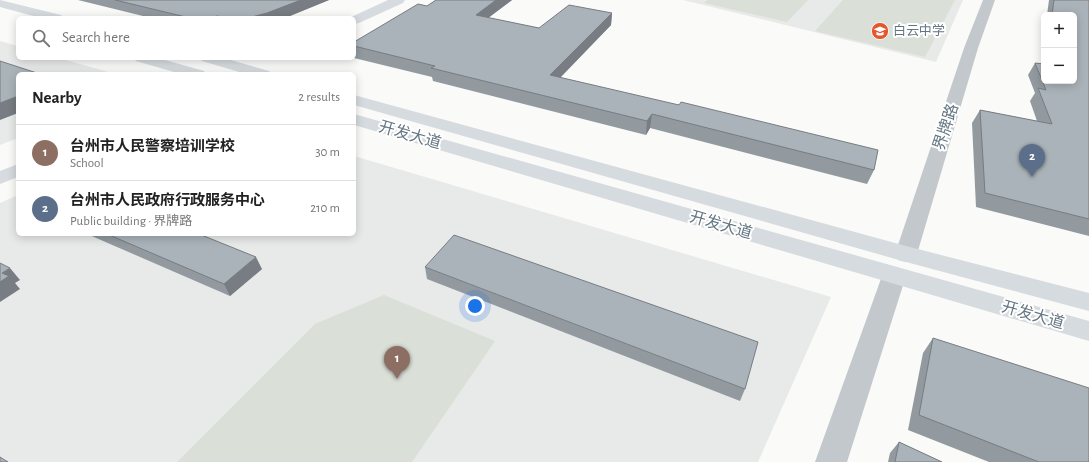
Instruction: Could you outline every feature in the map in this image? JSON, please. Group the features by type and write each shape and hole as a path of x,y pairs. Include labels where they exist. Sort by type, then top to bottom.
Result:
{"main road":[{"path":"345,16 381,0"},
{"path":"356,19 399,0"},
{"path":"0,3 49,16"},
{"path":"148,60 191,72"},
{"path":"214,60 238,66 262,67"},
{"path":"217,72 238,66"},
{"name":"开发大道","path":"356,101 900,265 1089,331"},
{"name":"开发大道","path":"356,120 900,265 1089,302"},
{"path":"0,163 16,157"},
{"path":"0,178 16,171"}],"street":[{"name":"界牌路","path":"831,462 900,265 971,48 989,0"}],"shaded area":[{"name":"白云中学","path":"683,0 963,0 936,62"},
{"path":"708,0 808,0 787,22 704,3"},
{"name":"白云中学","path":"843,0 955,0 925,57 815,31"},
{"path":"0,41 16,45 16,60 66,60 108,72 16,72 16,139 0,145"},
{"path":"356,157 831,297 758,462 0,462 0,203 16,196 16,236 356,236"},
{"path":"384,295 495,341 412,462 177,462 315,324"}],"building":[{"path":"115,0 301,0 256,16 182,16"},
{"path":"436,0 496,0 476,15 539,28 569,5 612,13 550,75 679,105 681,102 878,150 874,170 652,114 647,121 431,68 435,66 356,46 356,41 418,4 427,6"},
{"path":"1054,0 1089,0 1089,219 985,193 980,110 1052,124 1038,88 1046,90 1044,84 1077,84 1077,12 1052,12"},
{"path":"0,61 34,72 16,72 16,97 0,103"},
{"path":"1035,63 1041,64 1041,78"},
{"path":"454,235 758,342 745,389 425,267"},
{"path":"112,236 204,236 256,257 224,284"},
{"path":"0,263 10,268 2,273 9,276 0,282"},
{"path":"933,338 1089,388 1089,462 1039,462 919,415"},
{"path":"899,442 942,462 895,462"},
{"path":"0,457 8,462 0,462"}],"place":[{"name":"白云中学","path":"880,31"},
{"name":"台州市人民政府行政服务中心","path":"1032,177"},
{"name":"台州市人民警察培训学校","path":"397,379"}]}
